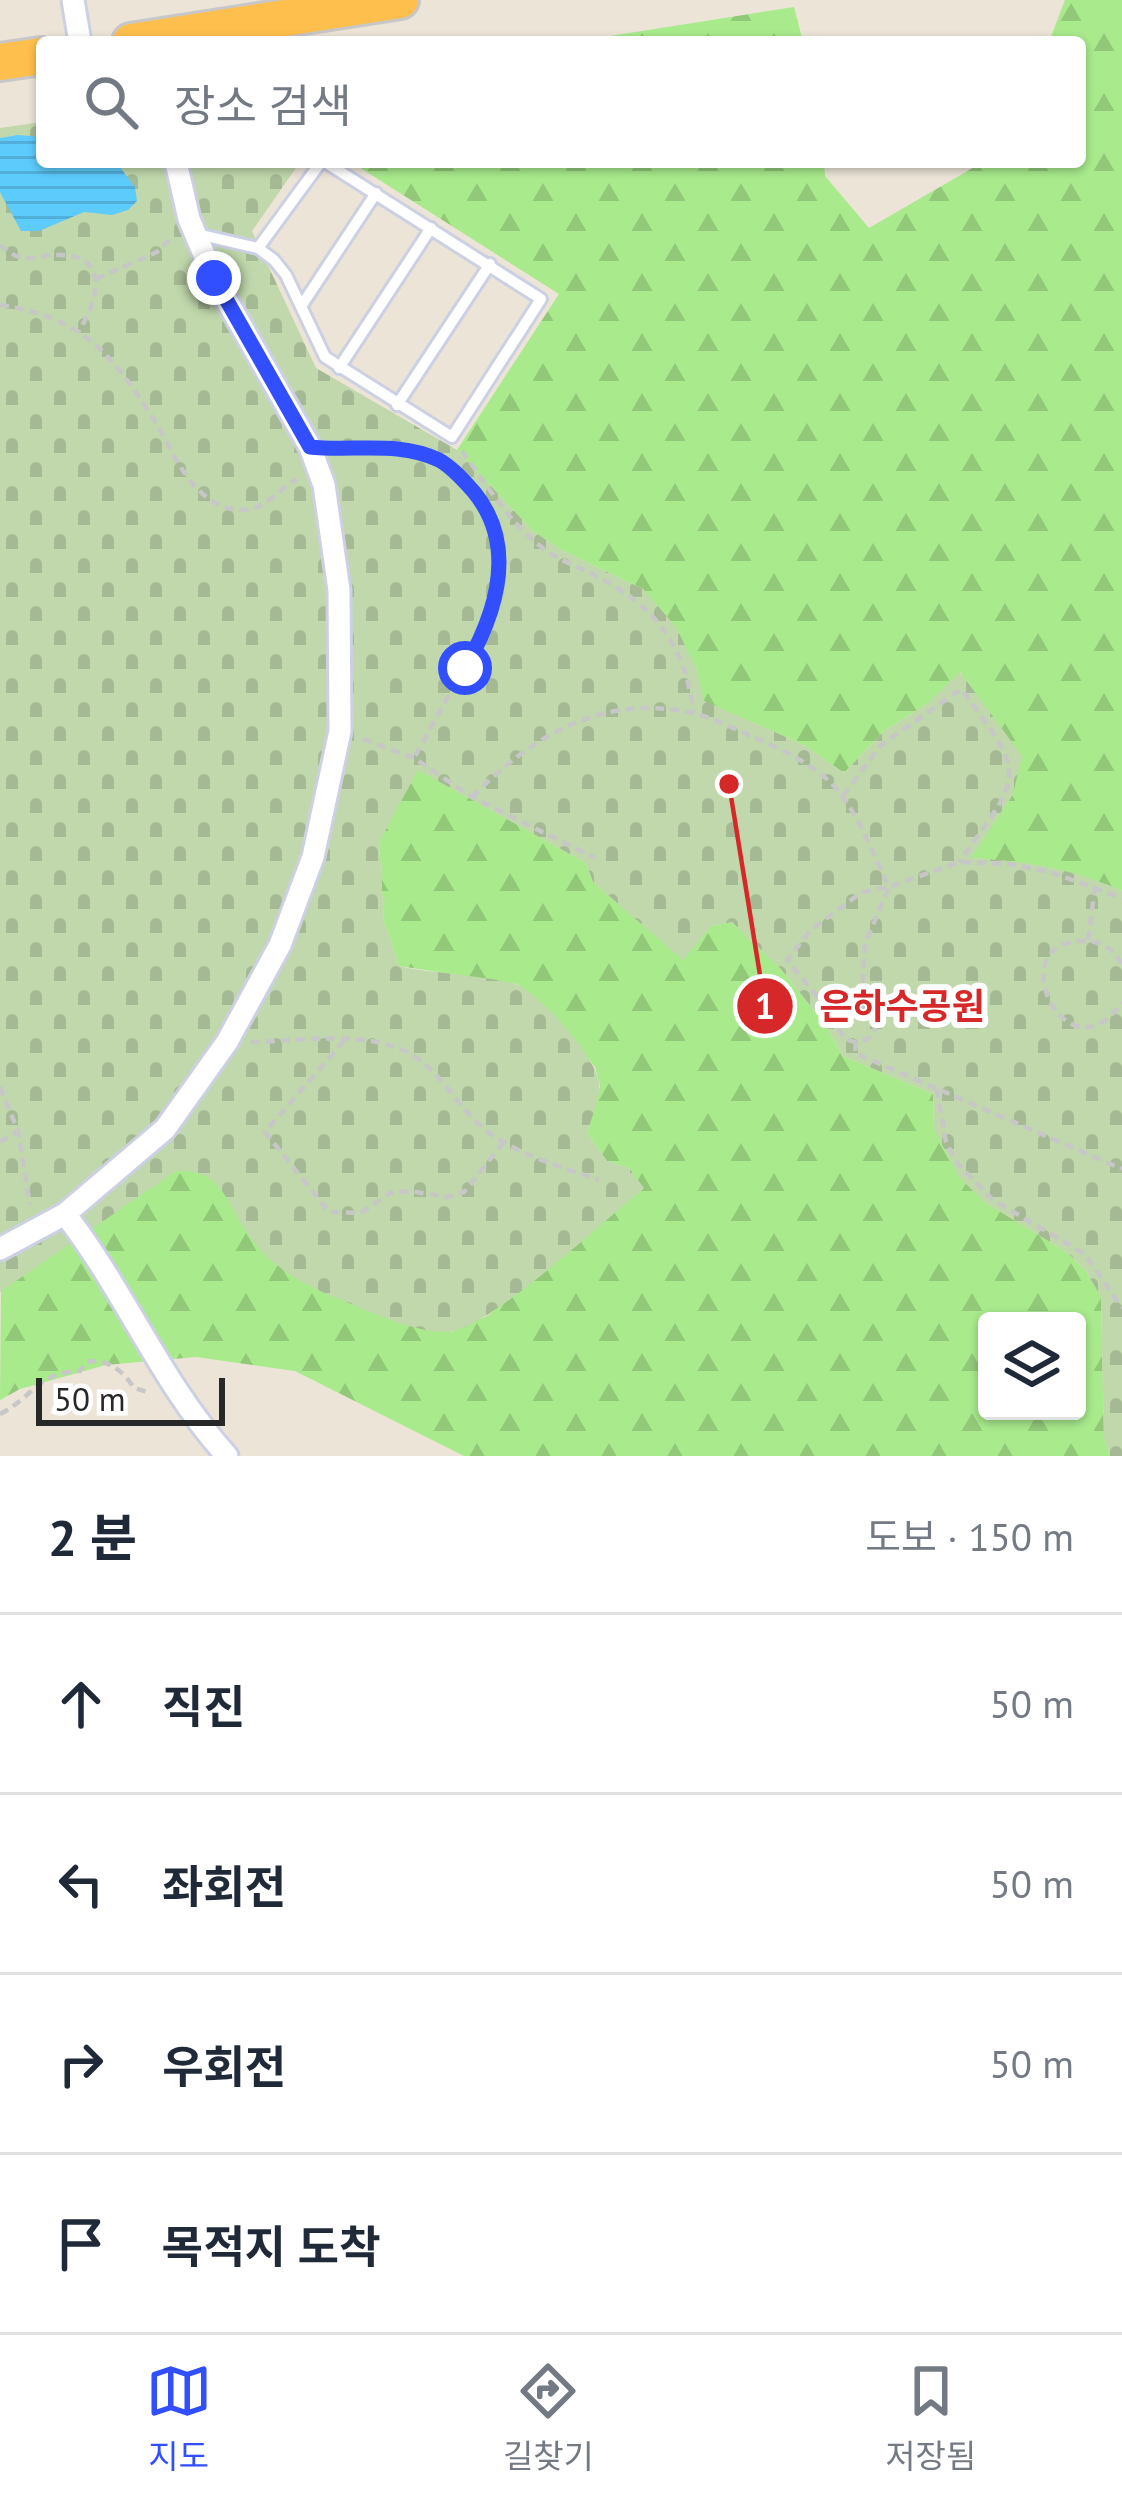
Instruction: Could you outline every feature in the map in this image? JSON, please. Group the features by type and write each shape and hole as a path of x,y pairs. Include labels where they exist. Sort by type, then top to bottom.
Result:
{"highway":[{"path":"178,36 400,0"},
{"path":"0,62 36,57"}],"street":[{"path":"73,0 79,36"},
{"path":"0,1249 65,1214 165,1129 227,1042 280,945 313,857 340,731 339,590 324,485 311,451 214,278 178,168"},
{"path":"65,1214 102,1261 166,1374 226,1456"}],"lane":[{"path":"258,248 318,168"},
{"path":"193,226 258,248 286,275 317,346 339,368 452,436 541,298 333,168"},
{"path":"302,305 376,193"},
{"path":"339,368 431,228"},
{"path":"397,405 490,264"}],"path":[{"path":"96,279 157,252 193,226"},
{"path":"0,245 14,256 74,256 88,266 96,279 97,296 77,332"},
{"path":"0,305 38,312 77,332 113,363 186,476 211,500 243,510 261,507 286,484 305,475 311,451 366,445 441,461 482,502 495,532 499,561 489,622 414,758"},
{"path":"452,436 503,507 539,546 616,586 651,611 681,655 693,713"},
{"path":"843,796 880,746 962,689 1007,751 1012,766 1009,785 995,812 959,862"},
{"path":"472,796 508,760 569,722 632,708 693,713 772,746 825,777 843,796 889,887 865,944 861,1004"},
{"path":"340,731 414,758 472,796 595,858"},
{"path":"837,1020 848,1005 861,1004 872,1010 876,1022 873,1034 856,1042 844,1037 837,1020 787,960 811,930 862,892 959,862 1010,864 1122,898"},
{"path":"1088,940 1095,887"},
{"path":"1121,960 1112,950 1088,940 1061,947 1051,957 1042,984 1052,1010 1076,1024 1104,1020 1122,1002"},
{"path":"227,1042 344,1041 405,1050 439,1076 485,1130 599,1180"},
{"path":"344,1041 265,1132 329,1212 361,1213 390,1193 448,1197 464,1192 504,1142"},
{"path":"856,1042 855,1053 1122,1168"},
{"path":"0,1087 18,1132 29,1189 28,1234"},
{"path":"937,1090 946,1142 974,1183 993,1200 1085,1254 1122,1309"},
{"path":"0,1142 18,1132"},
{"path":"0,1414 16,1406 39,1382 58,1372 80,1371 86,1362 98,1360 124,1371 134,1388 151,1395 155,1373 166,1374"}],"green space":[{"path":"1065,0 1122,0 1122,891 1048,867 970,858 1013,794 961,672 927,704 884,731 844,773 804,745 703,701 696,668 643,589 561,550 533,531 457,450 559,294 360,168 824,168 825,176 869,228 973,168 1086,168 1086,36 1051,36"},
{"path":"794,7 801,36 610,36"},
{"path":"36,123 36,168 296,168 252,231 316,368 457,450 533,531 561,550 643,589 676,627 696,668 704,701 804,745 844,773 884,731 927,704 960,672 1022,756 1013,794 971,858 1048,867 1122,891 1122,1456 1110,1456 1104,1437 1101,1297 1086,1271 1068,1253 983,1201 959,1177 934,1129 933,1094 843,1056 826,1025 780,968 732,922 711,926 683,960 593,882 586,863 418,770 379,842 384,922 399,966 511,983 542,1003 569,1031 597,1076 598,1099 587,1133 607,1161 629,1168 644,1188 522,1290 454,1331 429,1331 401,1323 291,1275 256,1244 220,1188 191,1172 176,1171 0,1292 0,128"},
{"path":"417,769 586,863 593,882 683,959 711,926 732,922 780,968 826,1025 843,1056 933,1094 934,1129 983,1201 1068,1253 1086,1271 1101,1297 1104,1437 1110,1456 464,1456 295,1371 196,1357 106,1365 20,1389 0,1400 1,1288 176,1171 197,1170 219,1184 249,1235 451,1332 487,1316 643,1189 629,1168 607,1161 587,1133 600,1086 595,1067 556,1017 517,984 399,966 384,922 379,842"}],"water":[{"path":"36,136 36,168 121,168 135,187 137,201 112,215 84,212 39,231 21,231 0,192 0,138"}],"place":[{"name":"은하수공원","path":"729,784"}],"route":[{"path":"214,278 310,447 385,446 416,453 441,461 482,502 495,532 496,594 489,622 465,668"}]}
